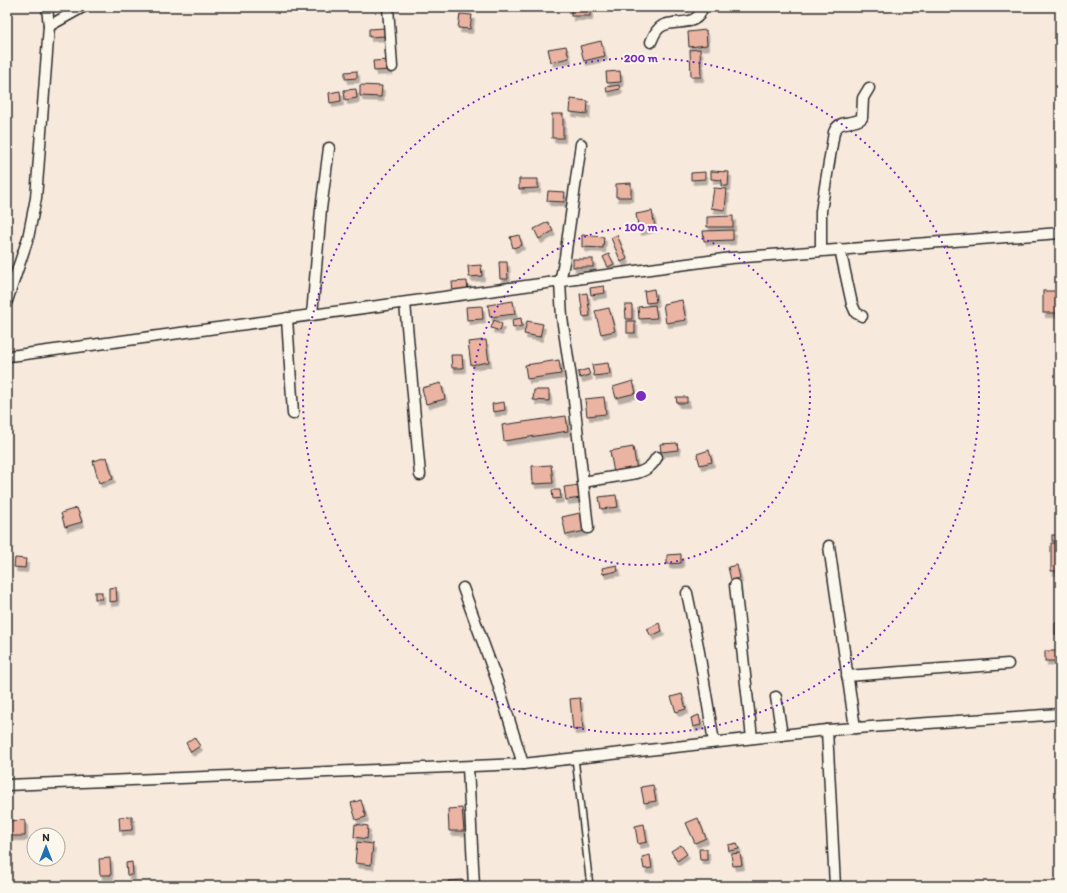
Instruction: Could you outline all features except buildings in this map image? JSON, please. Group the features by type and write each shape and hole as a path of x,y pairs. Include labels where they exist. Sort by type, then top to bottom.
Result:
{"street":[{"path":"7,301 28,238 36,198 49,26 46,7"},
{"path":"49,26 84,7"},
{"path":"388,7 392,67"},
{"path":"651,42 656,32 662,26 695,20 700,14 702,7"},
{"path":"821,250 822,211 834,132 836,126 858,121 862,118 863,98 869,88"},
{"path":"581,144 560,282 562,318 573,391 588,528"},
{"path":"312,315 328,148"},
{"path":"7,356 731,258 821,250 1060,234"},
{"path":"840,249 852,304 856,313 862,316"},
{"path":"405,303 420,475"},
{"path":"287,318 293,414"},
{"path":"583,482 645,471 653,465 657,457"},
{"path":"829,546 855,728"},
{"path":"735,585 752,738"},
{"path":"463,588 496,678 523,764"},
{"path":"687,593 698,646 714,742"},
{"path":"847,676 1008,664"},
{"path":"776,697 782,735"},
{"path":"7,785 523,764 828,730 1060,714"},
{"path":"828,730 835,886"},
{"path":"468,767 474,886"}],"lane":[{"path":"575,758 590,886"}]}
